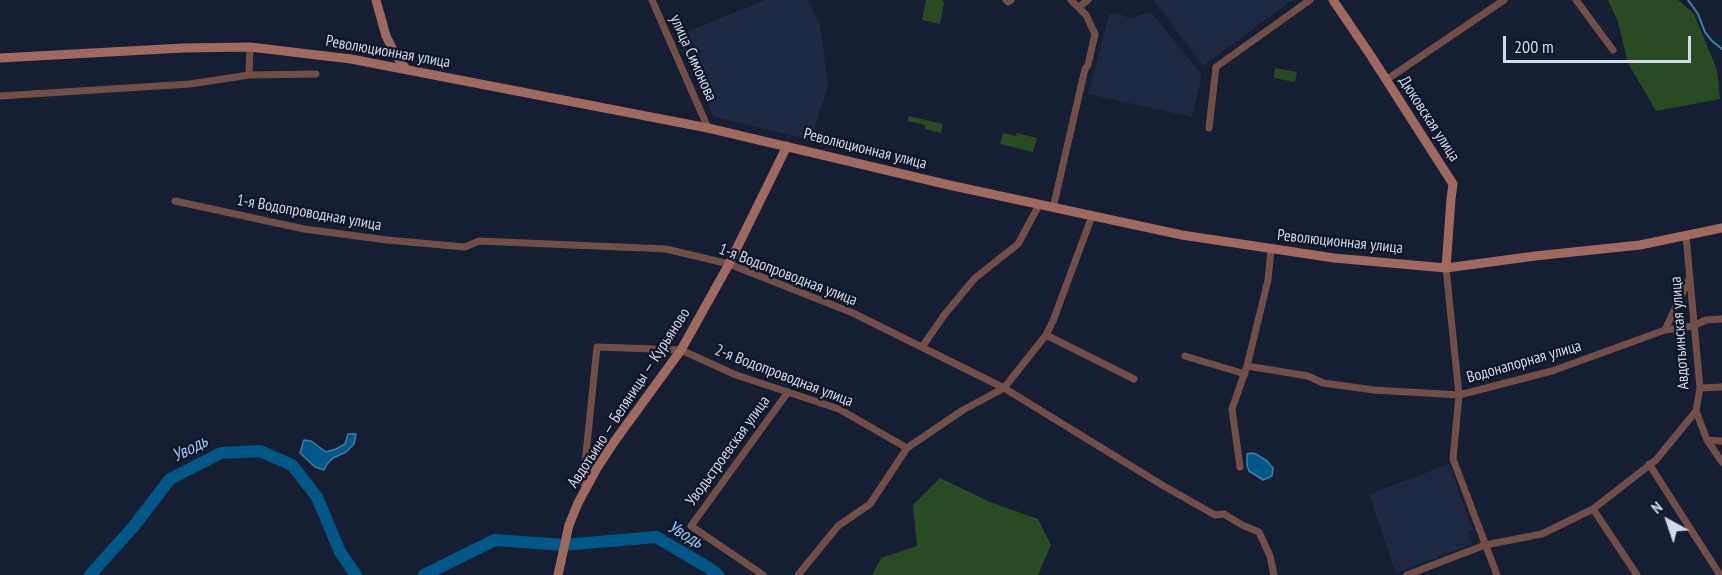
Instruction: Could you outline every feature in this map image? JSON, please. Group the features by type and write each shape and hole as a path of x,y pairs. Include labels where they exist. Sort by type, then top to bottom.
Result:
{"main road":[{"path":"376,0 386,36 406,69"},
{"name":"Дюковская улица","path":"1333,0 1453,184 1446,268"},
{"name":"Революционная улица","path":"0,58 183,48 249,47 351,59 708,128 1182,236 1334,258 1446,268 1640,245 1722,228"},
{"name":"Авдотьино — Беляницы — Курьяново","path":"558,575 569,525 578,503 614,442 681,350 729,264 787,146"}],"street":[{"name":"улица Симонова","path":"652,0 708,128"},
{"path":"1053,208 1084,69 1088,65 1095,34 1086,15 1071,0"},
{"path":"1079,7 1088,0"},
{"path":"1209,128 1216,67 1310,0"},
{"path":"1386,80 1504,0"},
{"path":"1576,0 1613,50"},
{"path":"249,47 249,75"},
{"path":"0,96 190,84 249,75 316,74"},
{"name":"1-я Водопроводная улица","path":"175,201 304,229 387,240 465,247 479,241 666,249 729,264 853,313 1004,388 1206,510 1215,515 1224,514 1259,532 1270,556 1275,575"},
{"path":"922,347 945,314 975,278 1018,244 1039,205"},
{"path":"798,575 838,526 870,504 907,448 963,410 1004,388 1046,334 1053,321 1092,216"},
{"name":"Авдотьинская улица","path":"1407,575 1485,545 1542,534 1593,509 1656,460 1696,411 1700,388 1686,236"},
{"path":"1240,467 1232,409 1246,370 1268,280 1271,250"},
{"path":"1446,268 1459,395 1453,459 1497,575"},
{"path":"1665,330 1689,279"},
{"name":"Водонапорная улица","path":"1246,370 1308,376 1323,383 1374,390 1459,395 1552,371 1665,330 1693,326 1706,320 1722,319"},
{"path":"1046,334 1134,379"},
{"path":"583,483 597,347 681,350"},
{"name":"2-я Водопроводная улица","path":"681,350 736,375 838,409 907,448"},
{"path":"1185,356 1246,370"},
{"path":"1700,388 1722,387"},
{"name":"Уводьстроевская улица","path":"763,575 691,526 788,392"},
{"path":"1696,411 1707,440 1722,462"},
{"path":"1707,440 1722,441"},
{"path":"1649,464 1720,575"},
{"path":"1593,509 1637,575"}],"shaded area":[{"path":"765,0 808,0 820,25 828,85 811,140 714,117 676,36"},
{"path":"1154,0 1292,0 1203,66"},
{"path":"1151,12 1202,75 1192,117 1088,94 1109,15 1116,13 1130,18"},
{"path":"1449,464 1473,530 1468,532 1472,544 1396,573 1369,494"}],"green space":[{"path":"926,0 943,0 940,24 922,20"},
{"path":"1608,0 1678,0 1694,14 1717,70 1720,99 1656,111 1628,63 1618,22"},
{"path":"1275,68 1297,72 1295,82 1274,78"},
{"path":"909,116 943,124 941,133 925,129 925,125 908,121"},
{"path":"1003,133 1016,136 1017,133 1037,138 1033,152 1000,144"},
{"path":"940,478 990,502 1038,519 1051,545 1038,575 872,575 881,558 917,546 913,505"}],"water":[{"path":"348,434 356,434 354,444 346,452 333,458 324,470 315,467 300,453 304,440 311,441 326,452 345,444"},
{"path":"1251,453 1267,461 1273,468 1272,476 1263,480 1249,471 1247,454"}],"waterway":[{"path":"1688,0 1698,14 1705,32 1722,49"},
{"name":"Уводь","path":"90,575 134,526 170,479 221,453 260,451 292,465 317,497 340,552 356,575"},
{"name":"Уводь","path":"424,575 495,540 563,545 656,537 718,575"}]}
